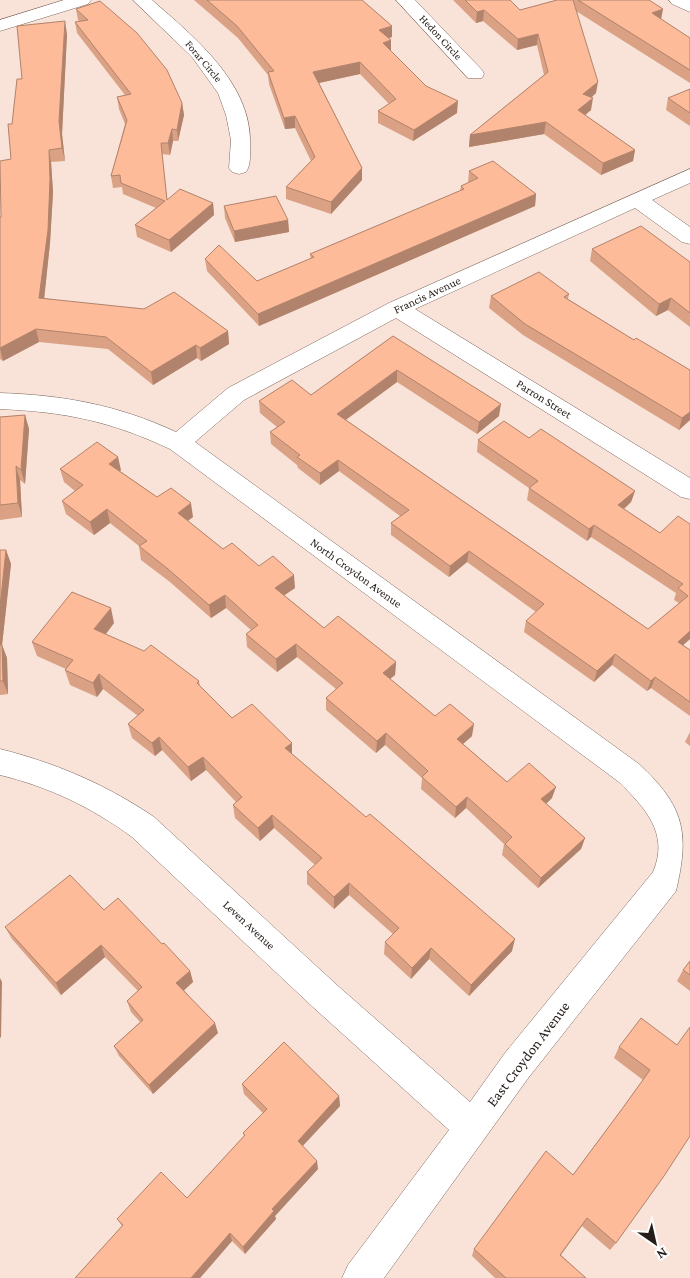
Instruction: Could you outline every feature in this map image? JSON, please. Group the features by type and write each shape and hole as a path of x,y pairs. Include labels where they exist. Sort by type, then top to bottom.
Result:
{"street":[{"path":"0,26 82,0"},
{"name":"Forar Circle","path":"142,0 195,48 221,79 235,110 241,144 239,168"},
{"name":"Hedon Circle","path":"405,0 475,74"},
{"path":"678,0 690,7"},
{"name":"Francis Avenue","path":"180,443 236,394 398,308 690,175"},
{"path":"637,199 690,238"},
{"name":"Parron Street","path":"398,308 690,490"},
{"name":"North Croydon Avenue","path":"0,401 53,404 98,412 141,425 180,443 629,773 665,811 671,824"},
{"name":"Leven Avenue","path":"0,762 24,767 77,787 115,806 143,827 326,997 473,1128"},
{"name":"East Croydon Avenue","path":"361,1278 473,1128 517,1065 665,881 672,868 675,846 671,824"}],"building":[{"path":"207,0 362,0 392,26 379,30 391,40 383,43 426,86 458,101 414,130 378,111 396,99 360,62 313,72 362,168 331,202 286,187 315,157 295,116 284,118 268,72 274,71 237,26"},
{"path":"465,0 510,0 520,10 557,0 573,0 598,82 583,94 593,98 578,110 635,150 603,163 546,122 470,135 548,72 538,34 518,39 484,10 477,12"},
{"path":"578,0 649,0 663,9 652,13 690,38 690,70"},
{"path":"100,1 137,33 167,70 182,103 177,130 172,129 168,143 161,143 167,200 180,189 213,203 169,240 135,225 165,201 121,183 120,175 111,176 127,120 117,97 131,94 75,22 88,20 76,9"},
{"path":"65,21 59,121 62,148 49,150 48,230 39,298 144,309 174,292 228,331 200,348 196,345 151,372 106,337 36,329 0,348 0,161 11,159 8,124 12,124 17,79 22,79 17,26"},
{"path":"690,89 690,113 668,98"},
{"path":"493,161 536,194 258,314 205,259 219,245 257,281 314,257 310,254 464,189 461,186 478,178 469,171"},
{"path":"276,196 288,220 234,231 224,206"},
{"path":"641,226 690,262 690,313 671,298 659,304 592,249"},
{"path":"539,272 569,294 564,297 634,340 636,338 690,370 690,412 682,418 525,324 491,296"},
{"path":"393,336 501,404 479,422 397,370 337,414 648,629 688,596 678,588 683,584 594,525 589,529 529,488 538,481 478,440 504,421 529,438 541,429 635,491 618,505 660,533 678,516 690,524 690,631 678,642 690,650 690,702 655,677 651,681 615,654 597,671 526,621 544,604 469,551 450,566 391,523 409,510 338,460 320,473 297,457 300,455 270,432 285,422 259,401 292,380 311,395"},
{"path":"25,415 21,470 16,466 18,503 0,505 0,417"},
{"path":"97,442 118,457 109,464 157,497 171,488 191,503 178,513 223,549 232,543 259,566 273,556 294,575 275,588 324,628 338,616 396,662 383,673 435,716 450,704 474,724 457,739 507,782 529,763 556,787 541,799 585,838 541,878 505,844 512,837 467,797 456,807 422,777 428,771 386,733 377,741 326,698 343,683 296,644 276,659 246,634 258,625 225,595 209,605 139,546 147,541 107,509 90,522 62,501 83,485 60,469"},
{"path":"0,550 6,550 0,607"},
{"path":"72,592 111,608 94,629 144,651 151,645 199,681 197,683 232,718 252,704 292,743 285,748 366,817 370,814 515,939 471,985 431,948 412,968 385,942 399,928 349,883 334,897 307,872 322,858 272,815 258,828 233,805 242,797 203,757 188,767 159,737 152,743 128,724 144,710 99,674 93,683 65,670 73,660 32,642"},
{"path":"0,645 2,645 3,681 0,681"},
{"path":"70,875 104,910 118,898 162,944 164,943 190,971 176,983 215,1023 149,1085 114,1046 143,1020 127,1001 142,987 101,945 56,983 5,927"},
{"path":"690,961 690,975 683,970"},
{"path":"641,1018 677,1045 690,1027 690,1136 616,1243 587,1218 560,1255 586,1278 506,1278 474,1249 546,1151 573,1175 622,1109 650,1070 619,1047"},
{"path":"284,1042 339,1096 298,1141 317,1161 272,1209 274,1211 243,1247 230,1233 191,1278 75,1278 123,1225 117,1219 161,1172 187,1198 245,1135 243,1133 267,1109 242,1084"}]}
